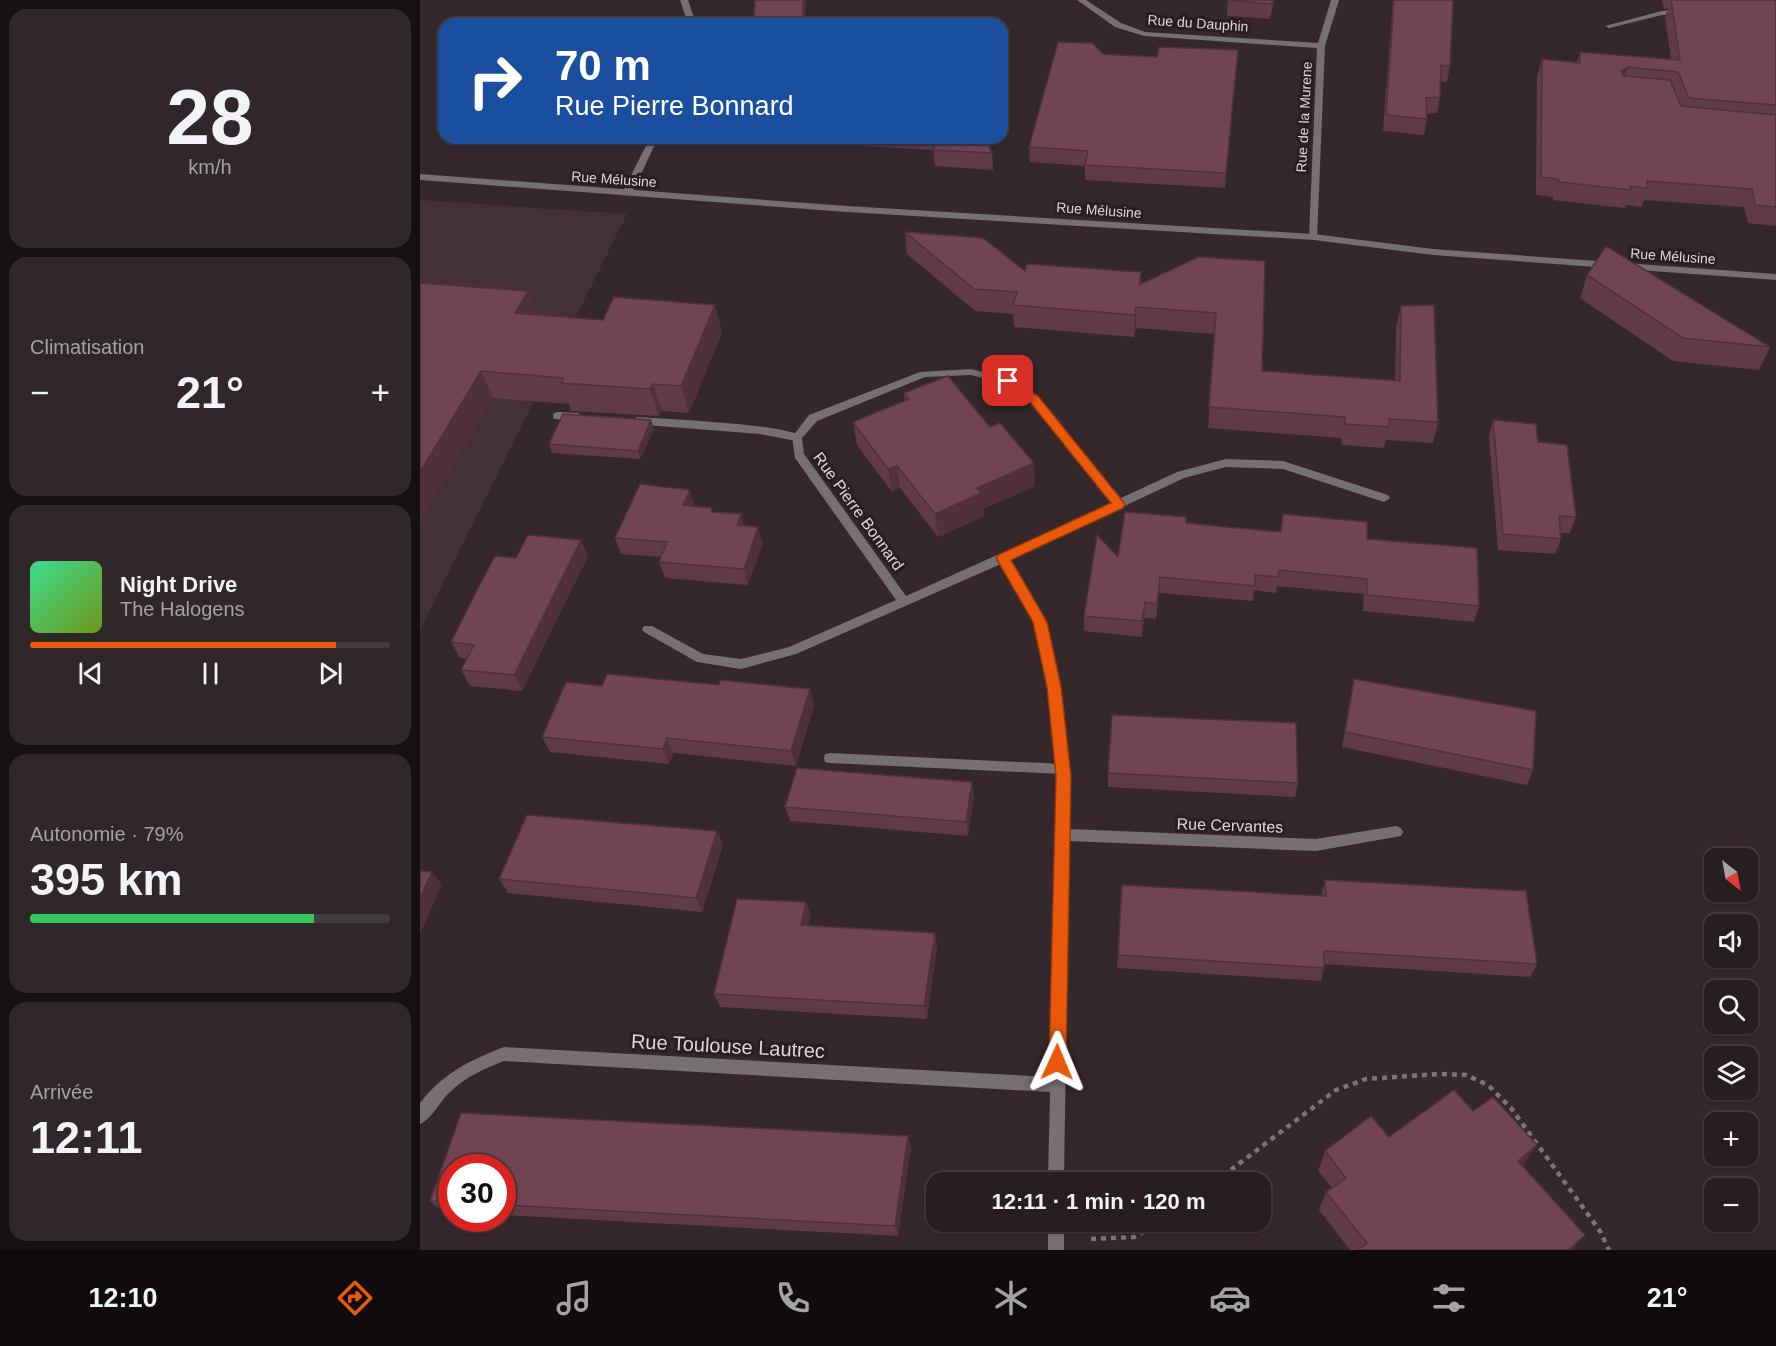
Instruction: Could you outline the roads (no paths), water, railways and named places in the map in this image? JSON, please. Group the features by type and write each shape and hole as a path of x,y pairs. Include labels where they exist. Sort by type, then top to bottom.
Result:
{"street":[{"path":"684,0 690,18"},
{"name":"Rue du Dauphin","path":"1081,0 1118,25 1144,34 1321,46"},
{"name":"Rue de la Murene","path":"1314,237 1321,46 1335,0"},
{"path":"1609,26 1662,13 1695,10"},
{"path":"627,193 651,144"},
{"name":"Rue Mélusine","path":"420,177 627,193 1314,237 1433,252 1776,277"},
{"path":"629,421 760,430 797,436 813,418 924,374 971,372 1008,381 1034,399 1119,504"},
{"path":"558,416 593,418"},
{"name":"Rue Pierre Bonnard","path":"797,436 799,455 903,601"},
{"path":"648,629 701,659 741,664 792,651 1003,558 1180,475 1226,463 1283,465 1384,498"},
{"path":"1003,558 1040,622 1054,687 1063,769 1056,1172"},
{"path":"830,759 1063,769"},
{"name":"Rue Cervantes","path":"1062,835 1316,845 1396,832"},
{"name":"Rue Toulouse Lautrec","path":"420,1116 437,1091 470,1066 504,1054 1056,1085"}]}
